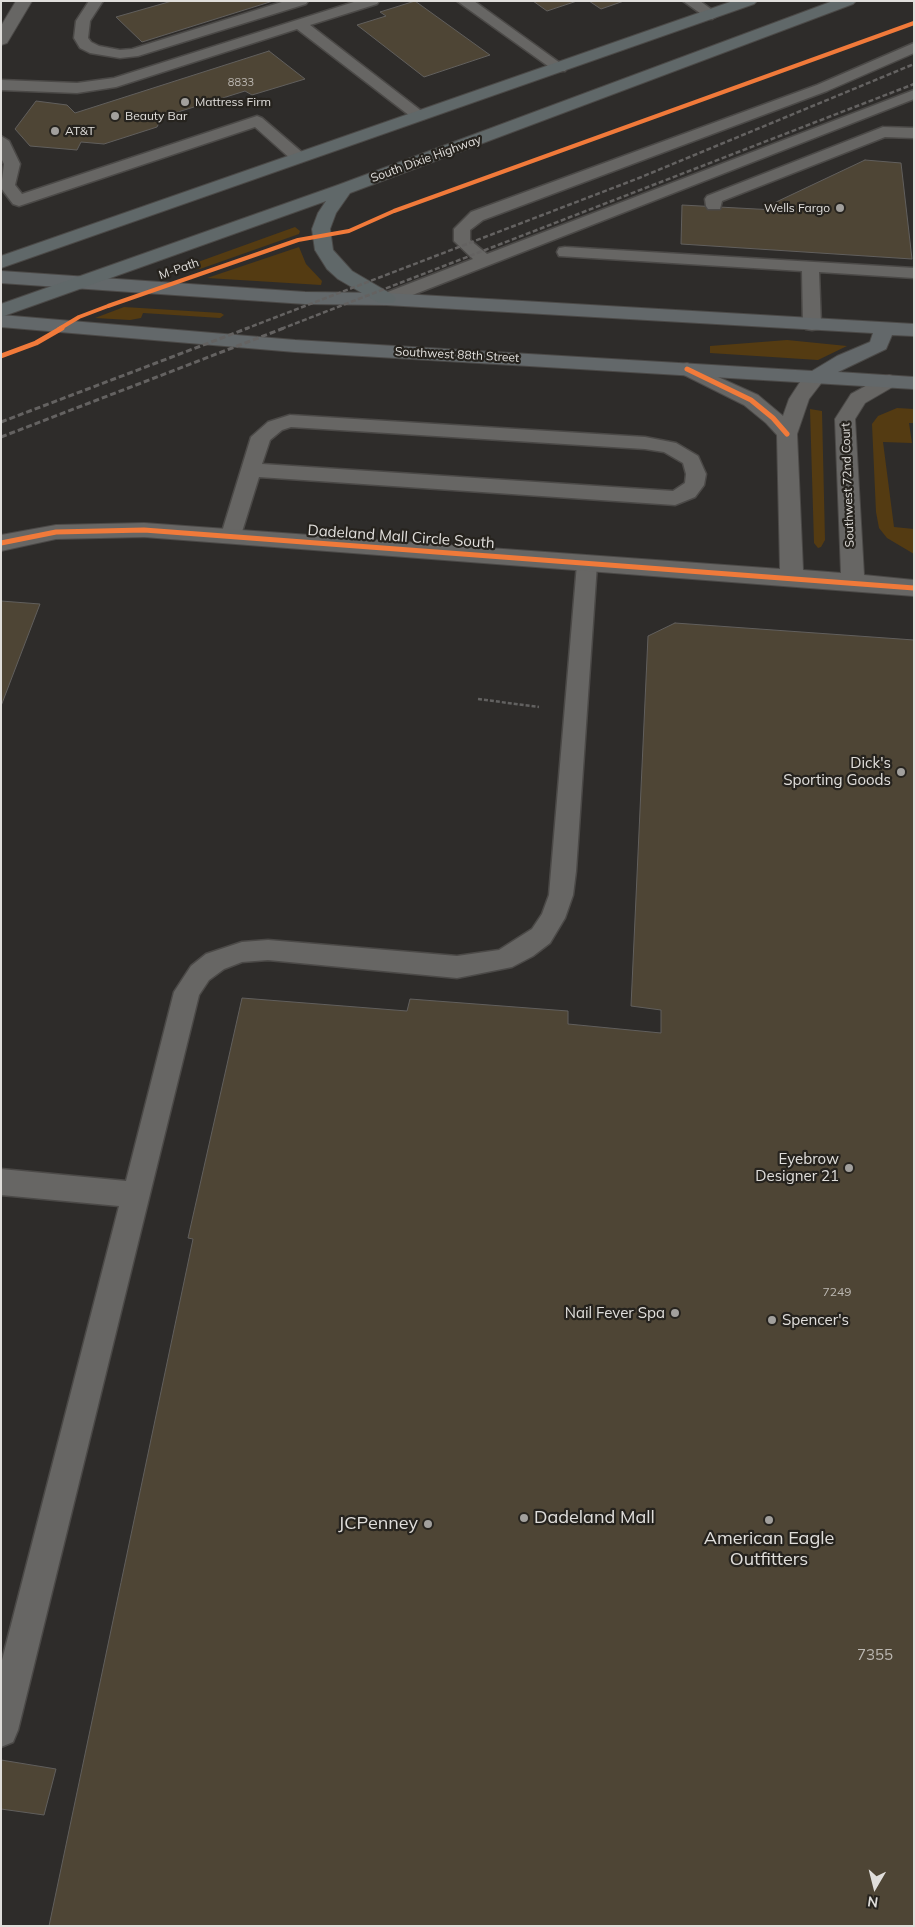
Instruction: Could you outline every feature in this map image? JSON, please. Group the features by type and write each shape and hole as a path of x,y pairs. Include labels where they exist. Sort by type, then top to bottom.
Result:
{"highway":[{"path":"1,262 749,1"},
{"name":"South Dixie Highway","path":"1,311 344,190 848,1"},
{"path":"344,190 327,213 321,229 324,250 334,265 345,275 386,299"}],"main road":[{"path":"1,277 305,298 386,299 914,330"},
{"name":"Southwest 88th Street","path":"1,320 295,346 914,383"},
{"path":"816,377 844,360 879,345 884,328"}],"street":[{"path":"1,40 24,1"},
{"path":"687,369 750,400 773,418 787,434"},
{"path":"816,377 809,383 799,399 787,434 792,578 914,588"},
{"name":"Southwest 72nd Court","path":"853,582 845,419 858,399 877,386 889,381"},
{"name":"Dadeland Mall Circle South","path":"5,542 56,532 144,530 792,578"}],"lane":[{"path":"96,1 83,21 80,29 81,38 85,45 95,50 120,54 133,53 301,1"},
{"path":"314,1 331,14"},
{"path":"1,86 77,88 116,82 372,1"},
{"path":"464,1 560,68"},
{"path":"690,1 712,15"},
{"path":"299,24 419,116"},
{"path":"484,260 462,241 462,229 477,216 822,88 914,47"},
{"path":"386,299 914,94"},
{"path":"1,141 12,164 7,185 19,200 257,121 298,157"},
{"path":"714,206 713,199 883,132 914,133"},
{"path":"565,252 714,254 810,267 914,273"},
{"path":"810,267 812,325"},
{"path":"231,535 261,437 275,426 290,422 645,443 668,447 691,460 696,474 694,485 688,492 675,498 251,470"},
{"path":"1,1730 188,992 200,973 215,961 242,952 268,950 457,967 503,960 524,949 541,936 553,918 561,895 587,564"},
{"path":"1,1182 136,1195"}],"path":[{"path":"478,699 536,706"}],"shaded area":[{"path":"295,227 300,231 299,234 200,269 184,267"},
{"path":"299,247 306,264 322,281 321,285 207,278"},
{"path":"124,307 221,313 224,315 220,318 143,313 141,318 130,320 95,318"},
{"path":"787,340 847,346 818,360 710,353 710,346"},
{"path":"897,408 914,409 914,423 909,423 912,443 883,442 894,527 914,529 914,554 887,538 879,528 876,512 872,424 878,416"},
{"path":"810,409 822,411 825,540 821,547 818,548 814,543"}],"building":[{"path":"172,1 273,1 142,42 116,17"},
{"path":"415,1 490,55 424,77 357,25 386,16 380,12"},
{"path":"533,1 577,1 547,11"},
{"path":"589,1 624,1 601,9"},
{"path":"269,51 305,79 252,95 245,91 162,117 157,127 104,144 81,142 77,150 30,146 15,129 36,101 67,105 75,113"},
{"name":"Wells Fargo","path":"865,160 901,163 912,259 681,244 682,205 775,210 774,203"},
{"path":"1,601 40,604 1,706"},
{"name":"Dadeland Mall","path":"675,623 914,640 914,1926 49,1926 193,1239 188,1238 242,998 407,1011 410,999 568,1011 568,1024 661,1033 661,1010 631,1006 648,636"},
{"path":"1,1760 56,1769 44,1815 1,1809"}],"railway":[{"path":"245,329 639,178 914,64"},
{"path":"281,329 914,84"},
{"path":"1,422 248,328"},
{"path":"1,437 284,328"}],"cycle path":[{"name":"M-Path","path":"1,356 36,343 79,317 108,306 298,240 349,231 394,211 914,23"},
{"path":"687,369 751,400 773,418 787,434"},
{"path":"1,543 56,532 144,530 914,588"}],"place":[{"name":"Mattress Firm","path":"185,102"},
{"name":"Beauty Bar","path":"115,116"},
{"name":"AT&T","path":"55,131"},
{"name":"Wells Fargo","path":"840,208"},
{"name":"Dick's Sporting Goods","path":"901,772"},
{"name":"Eyebrow Designer 21","path":"849,1168"},
{"name":"Nail Fever Spa","path":"675,1313"},
{"name":"Spencer's","path":"772,1320"},
{"name":"Dadeland Mall","path":"524,1518"},
{"name":"American Eagle Outfitters","path":"769,1520"},
{"name":"JCPenney","path":"428,1524"}]}
